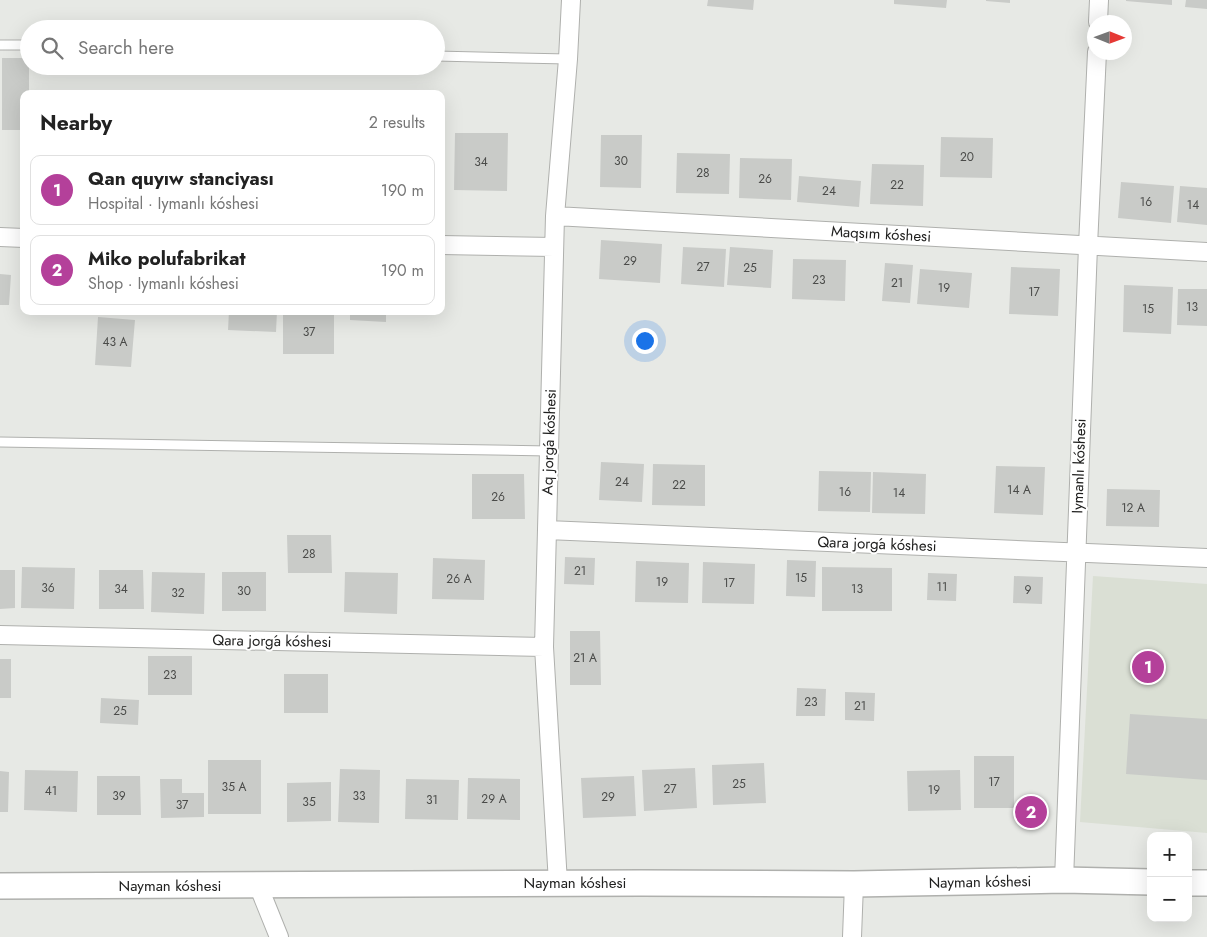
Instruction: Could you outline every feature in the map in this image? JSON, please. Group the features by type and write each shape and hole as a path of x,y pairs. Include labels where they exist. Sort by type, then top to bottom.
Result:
{"main road":[{"name":"Nayman kóshesi","path":"0,886 558,883 854,884 1064,880 1147,882"},
{"path":"1192,883 1207,883"}],"street":[{"name":"Aq jorǵa kóshesi","path":"558,883 544,647 555,216 571,0"},
{"path":"1098,15 1099,0"},
{"name":"Iymanlı kóshesi","path":"1064,880 1097,60"},
{"name":"Maqsım kóshesi","path":"555,216 1207,252"},
{"path":"0,237 20,238"},
{"path":"445,245 554,247"},
{"name":"Qara jorǵa kóshesi","path":"547,530 1207,558"},
{"name":"Qara jorǵa kóshesi","path":"0,635 544,647"},
{"path":"852,937 854,884"},
{"path":"258,885 279,937"}],"lane":[{"path":"0,45 20,45"},
{"path":"445,56 568,59"},
{"path":"0,442 549,451"}],"shaded area":[{"path":"1093,576 1207,584 1207,833 1080,822"}],"building":[{"path":"708,0 754,0 753,10 707,6"},
{"path":"894,0 947,0 946,8 894,4"},
{"path":"1010,0 1010,3 986,1"},
{"path":"1172,0 1172,5 1126,1"},
{"path":"1186,0 1207,0 1207,9 1185,7"},
{"path":"2,58 20,58 20,75 29,75 29,90 20,90 20,130 2,130"},
{"path":"455,133 508,133 507,191 454,190"},
{"path":"601,135 642,135 641,188 600,187"},
{"path":"941,137 993,138 992,178 940,177"},
{"path":"677,153 730,154 729,194 676,193"},
{"path":"740,158 792,159 791,200 739,198"},
{"path":"872,164 924,165 923,206 870,204"},
{"path":"799,176 861,181 859,207 797,202"},
{"path":"1121,182 1174,186 1171,223 1118,218"},
{"path":"1180,186 1207,188 1207,225 1177,222"},
{"path":"601,240 662,244 660,283 599,279"},
{"path":"683,247 726,249 724,287 681,284"},
{"path":"730,247 773,250 771,288 727,285"},
{"path":"793,259 846,260 845,301 792,299"},
{"path":"885,263 913,265 910,303 882,301"},
{"path":"1011,267 1060,269 1058,316 1009,314"},
{"path":"920,269 972,273 969,308 917,304"},
{"path":"0,274 11,275 9,305 0,305"},
{"path":"1124,285 1173,287 1171,334 1123,332"},
{"path":"1178,289 1207,289 1207,326 1177,325"},
{"path":"229,315 277,315 276,332 228,330"},
{"path":"283,315 334,315 334,354 283,354"},
{"path":"350,315 386,315 386,322 350,320"},
{"path":"98,317 135,320 131,367 95,365"},
{"path":"601,462 644,464 642,502 599,500"},
{"path":"653,464 705,465 705,506 652,505"},
{"path":"996,466 1045,467 1043,515 994,513"},
{"path":"819,471 871,472 870,512 818,511"},
{"path":"873,472 926,474 925,514 872,513"},
{"path":"472,474 524,474 525,519 472,519"},
{"path":"1107,489 1160,490 1159,527 1106,526"},
{"path":"287,535 331,535 332,573 288,573"},
{"path":"565,557 595,558 594,585 564,584"},
{"path":"433,558 485,560 484,600 432,599"},
{"path":"787,560 816,561 815,597 786,596"},
{"path":"636,561 689,563 688,603 635,602"},
{"path":"703,562 755,564 754,604 702,603"},
{"path":"22,567 75,568 74,609 21,608"},
{"path":"822,567 892,568 892,611 822,611"},
{"path":"0,570 15,570 15,608 0,609"},
{"path":"99,570 143,570 144,609 99,609"},
{"path":"152,572 205,573 204,614 151,612"},
{"path":"222,572 266,572 266,611 222,611"},
{"path":"345,572 398,573 397,614 344,612"},
{"path":"928,573 957,574 956,601 927,600"},
{"path":"1014,576 1043,577 1042,604 1013,603"},
{"path":"570,631 600,631 601,685 570,685"},
{"path":"148,656 192,656 192,695 148,695"},
{"path":"0,659 11,659 11,698 0,698"},
{"path":"284,674 328,674 328,713 284,713"},
{"path":"797,688 826,689 825,716 796,716"},
{"path":"845,692 875,693 874,721 845,720"},
{"path":"101,698 139,700 138,725 100,723"},
{"path":"1130,714 1207,719 1207,780 1126,774"},
{"path":"974,756 1014,756 1014,808 974,808"},
{"path":"208,760 261,760 261,814 208,814"},
{"path":"764,763 766,803 713,805 712,765"},
{"path":"695,768 697,808 644,811 642,770"},
{"path":"340,769 380,770 379,823 338,822"},
{"path":"25,770 78,771 77,812 24,810"},
{"path":"960,770 961,810 908,811 907,771"},
{"path":"0,771 9,772 8,812 0,812"},
{"path":"97,776 140,776 141,815 97,815"},
{"path":"634,776 636,816 583,818 581,778"},
{"path":"468,778 520,779 520,820 467,819"},
{"path":"160,779 182,779 182,793 204,793 204,817 161,818"},
{"path":"406,779 459,780 458,820 405,819"},
{"path":"331,782 331,821 287,822 287,783"}],"place":[{"name":"Qan quyıw stanciyası","path":"1148,667"},
{"name":"Miko polufabrikat","path":"1031,812"}]}
